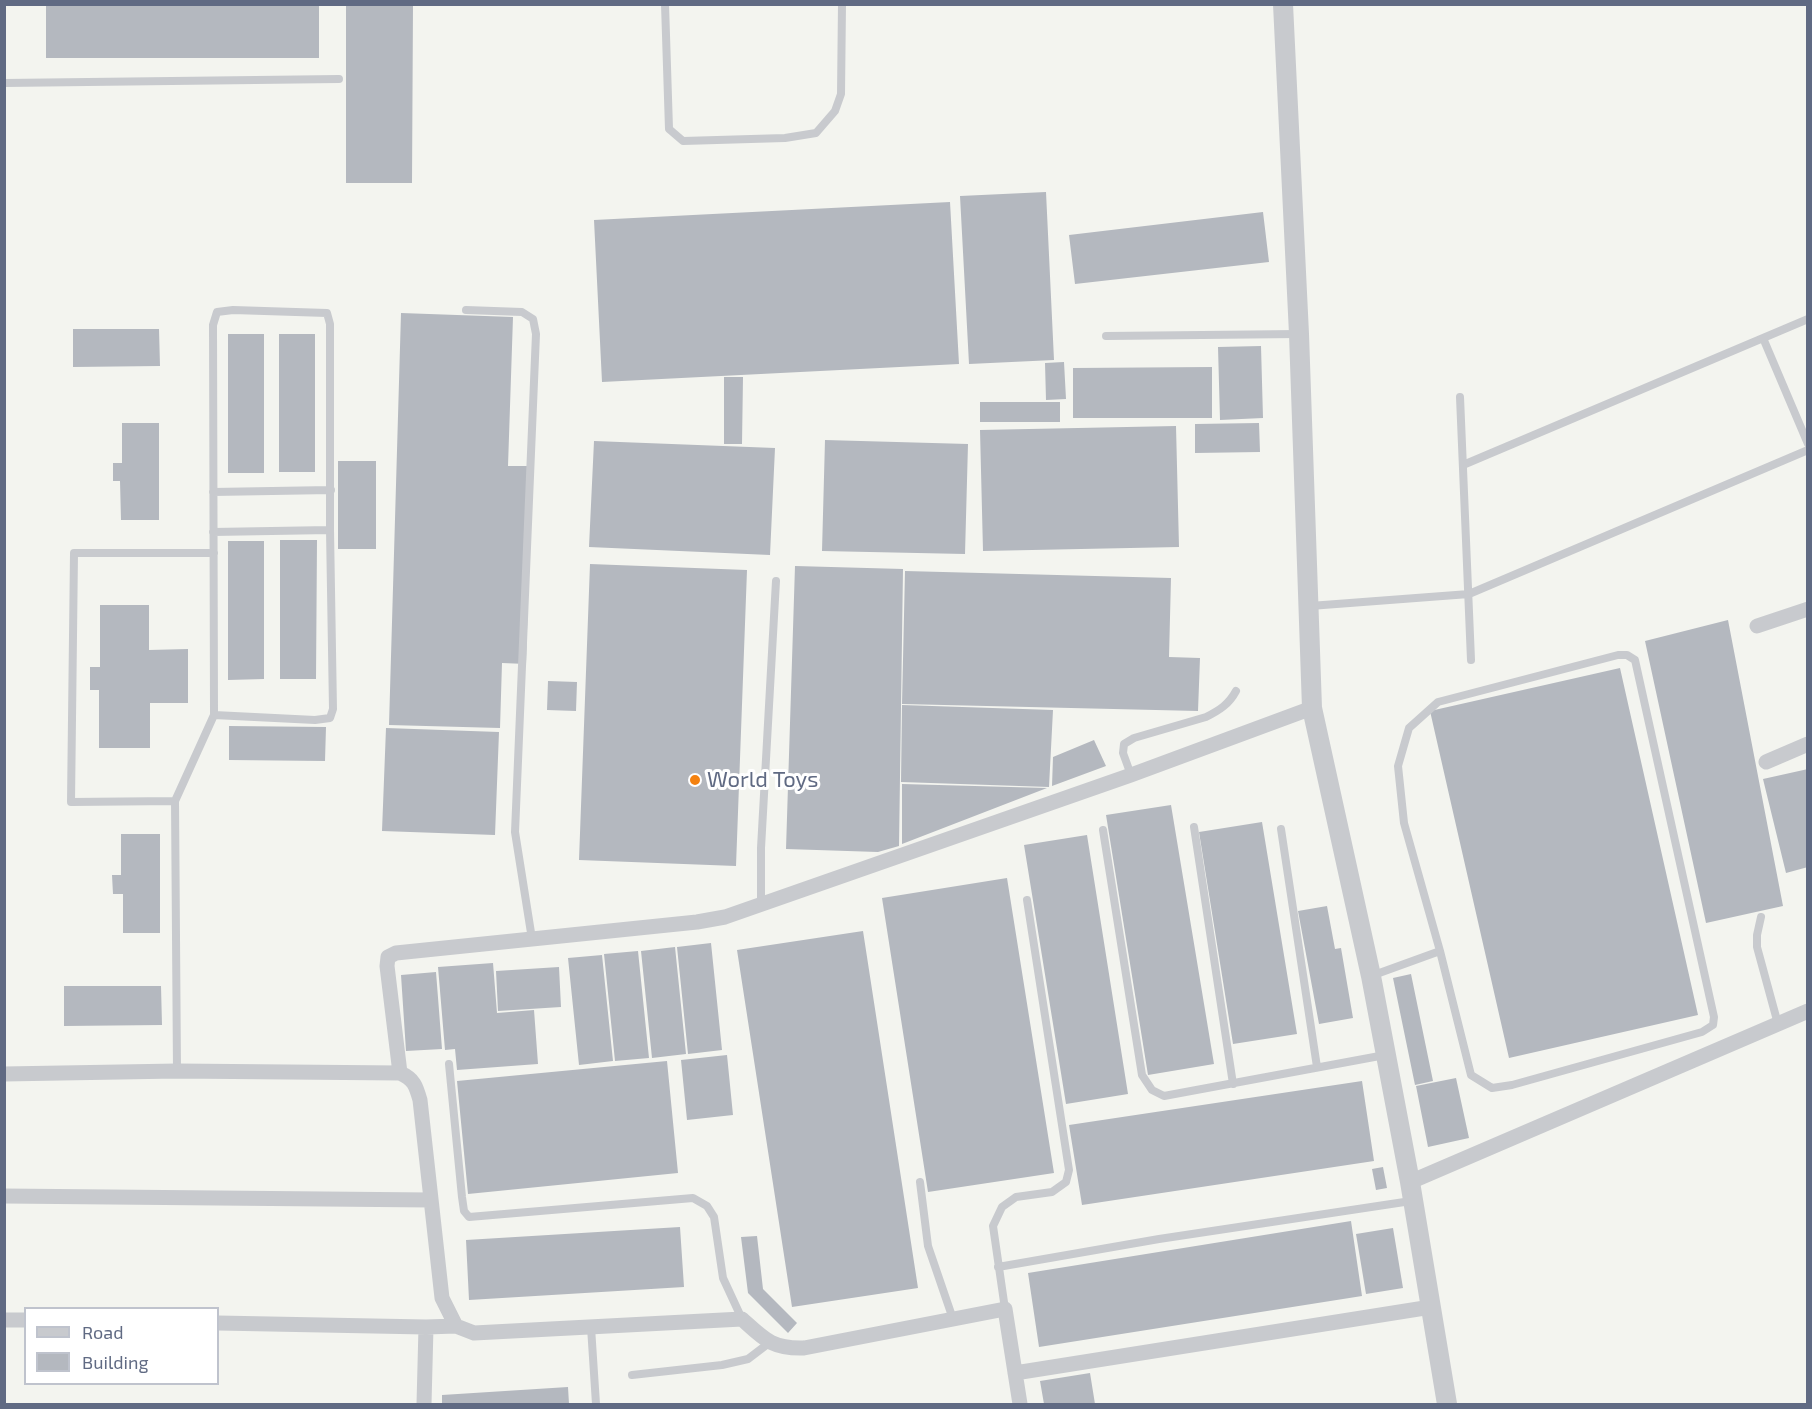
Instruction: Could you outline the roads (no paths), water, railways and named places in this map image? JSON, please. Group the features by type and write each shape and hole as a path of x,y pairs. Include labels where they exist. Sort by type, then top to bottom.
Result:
{"street":[{"path":"1283,4 1299,334 1312,708 1371,976 1412,1191 1447,1404"},
{"path":"1757,626 1808,609"},
{"path":"400,1073 387,966 388,957 396,953 697,922 725,917 1131,775 1312,708"},
{"path":"1766,762 1808,744"},
{"path":"1412,1191 1808,1011"},
{"path":"4,1074 177,1071 400,1073 416,1084 420,1100 442,1298 456,1326"},
{"path":"4,1196 431,1200"},
{"path":"1015,1373 1431,1307"},
{"path":"219,1323 456,1326 474,1333 742,1319 768,1343 786,1349 804,1348 1005,1309 1020,1404"},
{"path":"4,1320 24,1320"},
{"path":"424,1404 426,1327"}],"lane":[{"path":"665,4 669,129 683,141 785,138 816,133 835,111 841,94 842,4"},
{"path":"4,83 339,79"},
{"path":"177,1071 175,801 214,715 213,325 217,312 233,310 327,313 330,324 333,709 330,718 315,720 214,715"},
{"path":"466,310 522,312 532,319 536,334 515,832 532,939"},
{"path":"1463,465 1808,319"},
{"path":"1106,336 1299,334"},
{"path":"1763,338 1808,444"},
{"path":"1460,397 1471,660"},
{"path":"1309,606 1469,594 1808,450"},
{"path":"213,492 331,490"},
{"path":"213,532 330,530"},
{"path":"175,801 71,802 74,553 214,553"},
{"path":"761,905 761,848 776,581"},
{"path":"1618,655 1627,655 1635,660 1714,1017 1713,1025 1702,1032 1512,1085 1492,1088 1471,1076 1440,951 1404,823 1398,766 1409,728 1438,702 1618,655"},
{"path":"1131,775 1123,753 1124,744 1134,738 1217,712 1229,703 1236,691"},
{"path":"1194,827 1233,1084"},
{"path":"1281,829 1317,1067"},
{"path":"1103,830 1142,1075 1152,1090 1164,1096 1385,1055"},
{"path":"1005,1309 993,1226 1002,1207 1016,1197 1052,1192 1066,1182 1069,1170 1027,900"},
{"path":"1761,917 1757,948 1778,1024"},
{"path":"1371,976 1440,951"},
{"path":"449,1064 462,1197 464,1211 469,1217 693,1198 707,1206 714,1217 723,1278 742,1319"},
{"path":"920,1182 928,1246 953,1318"},
{"path":"998,1267 1412,1191"},
{"path":"591,1327 596,1404"},
{"path":"632,1375 748,1359 768,1343"}],"place":[{"name":"World Toys","path":"695,780"}]}
